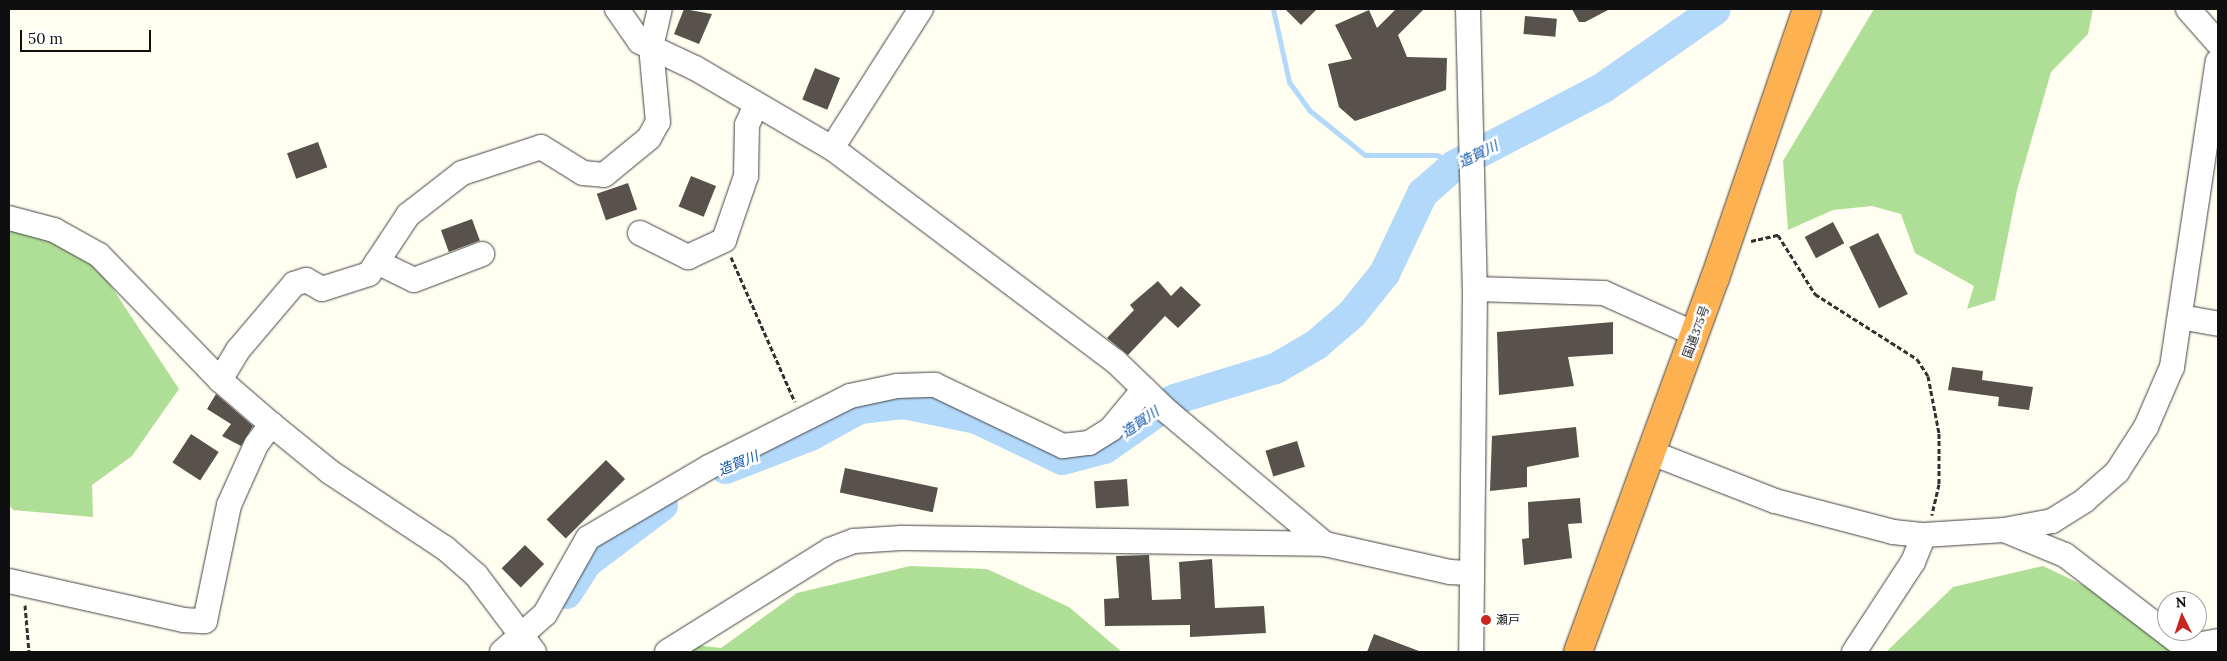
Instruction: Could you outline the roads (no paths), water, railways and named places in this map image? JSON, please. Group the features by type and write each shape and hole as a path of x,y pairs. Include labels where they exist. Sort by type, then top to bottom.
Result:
{"highway":[{"name":"国道375号","path":"1578,652 1695,334 1807,9"}],"street":[{"path":"617,9 640,42 832,148 1115,361 1155,400 1325,544"},
{"path":"220,380 238,350 294,284 306,280 322,289 344,285 369,274 408,215 462,173 541,147 582,173 604,175 649,138 658,122 651,47 660,9"},
{"path":"832,148 921,9"},
{"path":"1468,9 1475,289 1471,652"},
{"path":"2188,9 2218,43"},
{"path":"1652,453 1844,522 1924,535 2004,530 2052,521 2086,500 2116,472 2146,427 2172,368 2218,60"},
{"path":"640,233 688,257 724,240 746,176 747,125 756,105"},
{"path":"9,218 54,230 99,255 220,380 271,424 330,472 445,548 476,576 527,644"},
{"path":"377,262 414,280 482,254"},
{"path":"1475,289 1604,293 1695,334"},
{"path":"2180,317 2218,324"},
{"path":"502,652 527,644 588,538 708,467 804,422 850,396 897,386 935,385 1064,446 1089,444 1155,400"},
{"path":"19,584 183,620 205,620 229,505 256,445 271,424"},
{"path":"2004,530 2065,555 2185,648 2218,641"},
{"path":"1854,652 1913,562 1924,535"},
{"path":"667,652 830,550 854,541 1325,544 1450,572 1472,573"}],"waterway":[{"path":"1273,9 1289,82 1309,110 1365,155 1437,155 1454,165"},
{"name":"造賀川","path":"725,468 812,434 859,408 903,403 976,418 1062,459 1104,448 1174,399 1275,368 1316,344 1351,314 1384,273 1422,193 1454,165 1603,87 1715,9"},
{"name":"造賀川","path":"566,593 586,562 662,505"}],"place":[{"name":"瀬戸","path":"1486,620"}]}
